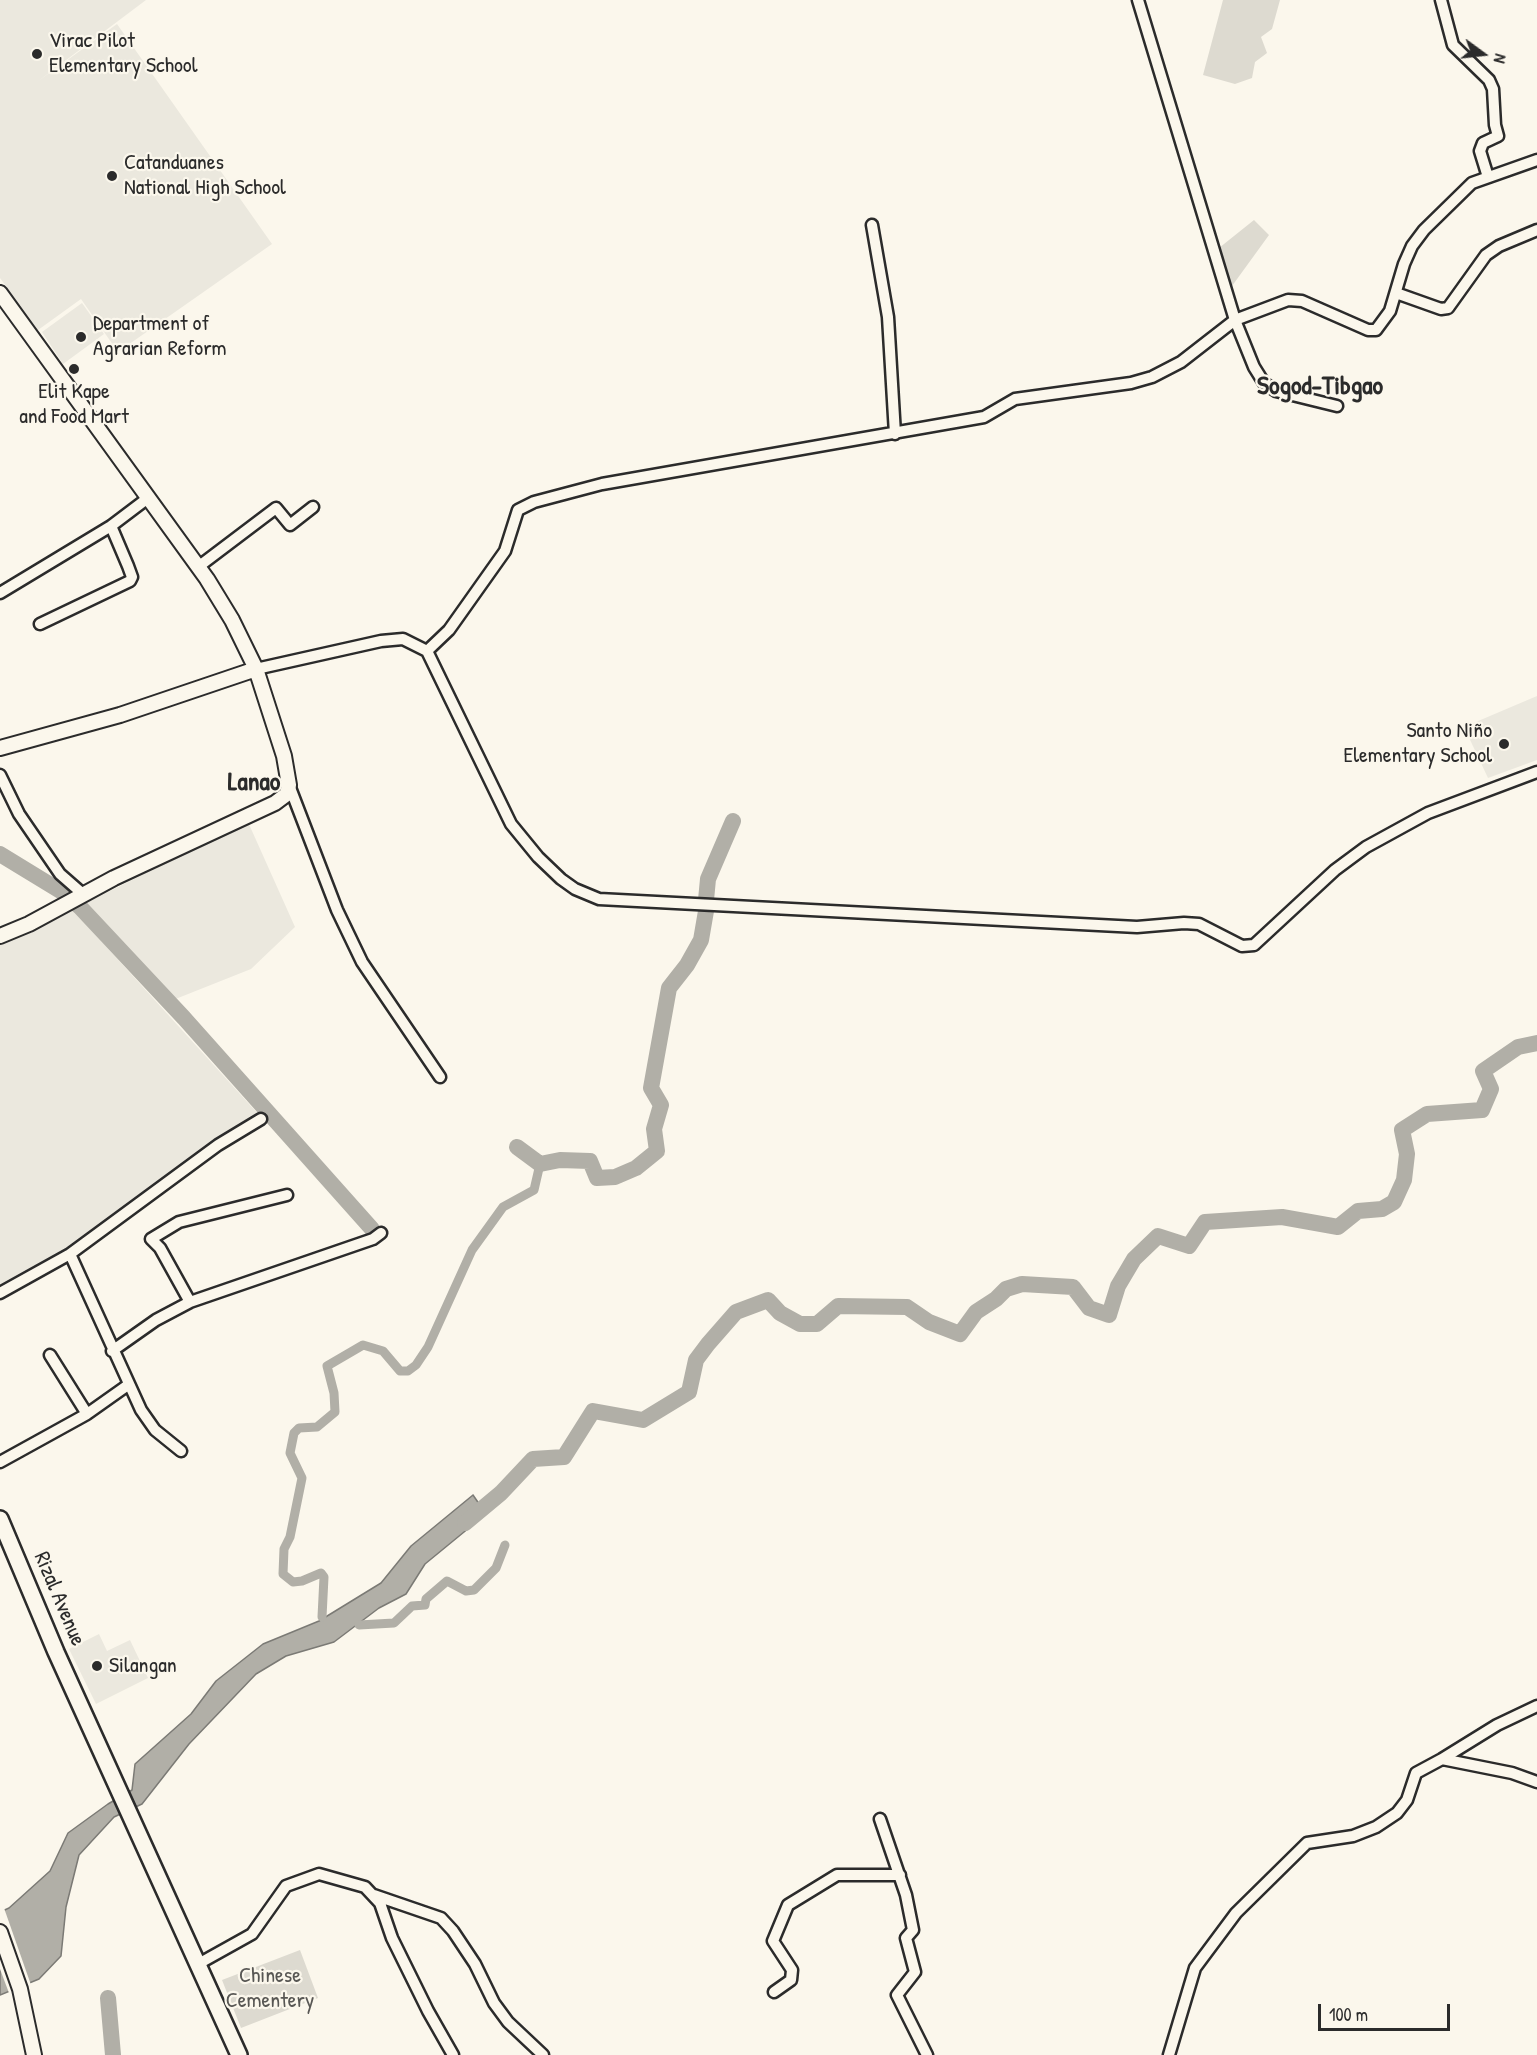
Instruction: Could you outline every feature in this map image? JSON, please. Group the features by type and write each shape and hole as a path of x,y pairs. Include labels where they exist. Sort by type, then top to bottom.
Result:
{"main road":[{"name":"Rizal Avenue","path":"0,1519 56,1652 131,1813 138,1835 200,1963 239,2055"}],"street":[{"path":"1138,0 1235,320 1258,376 1268,388 1337,406"},
{"path":"1441,0 1453,45 1489,80 1493,89 1495,125 1498,136 1483,143 1480,150 1488,177"},
{"path":"427,651 449,630 505,551 518,510 534,502 603,484 984,417 1015,399 1087,391 1152,377 1181,362 1235,320 1288,300 1302,301 1368,330 1376,330 1384,322 1412,246 1424,230 1472,183 1537,160"},
{"path":"872,225 888,317 896,434"},
{"path":"1396,293 1441,309 1448,308 1486,255 1499,246 1537,230"},
{"path":"0,293 198,567 232,620 256,669 287,764 286,791 333,900 362,962 440,1077"},
{"path":"0,592 111,526 148,498"},
{"path":"198,567 276,508 290,525 313,507"},
{"path":"40,624 131,580 128,566 111,526"},
{"path":"0,748 120,715 256,669 381,641 403,639 427,651 511,824 561,879 575,889 599,899 1137,927 1199,924 1242,946 1254,945 1335,870 1366,847 1428,813 1537,772"},
{"path":"0,775 19,814 77,899"},
{"path":"0,936 229,826 286,791"},
{"path":"0,1293 70,1254 218,1145 261,1119"},
{"path":"190,1302 160,1248 151,1239 179,1222 287,1195"},
{"path":"112,1351 156,1320 190,1302 373,1239 381,1233"},
{"path":"70,1254 112,1351 147,1421 180,1451"},
{"path":"50,1355 87,1414"},
{"path":"0,1462 87,1414 128,1385"},
{"path":"1169,2055 1185,1994 1195,1968 1236,1913 1307,1843 1353,1836 1376,1827 1397,1813 1407,1800 1416,1773 1497,1725 1537,1706"},
{"path":"1442,1759 1512,1773 1537,1782"},
{"path":"880,1819 900,1875 913,1930 906,1938 915,1972 897,1995 919,2034 927,2055"},
{"path":"200,1963 252,1934 286,1886 319,1874 365,1887 380,1903 392,1938 428,2012 453,2055"},
{"path":"774,1992 791,1980 792,1970 773,1941 788,1905 837,1875 900,1875"},
{"path":"374,1895 441,1918 453,1930 475,1965 494,2003 508,2022 543,2055"},
{"path":"0,1932 20,1989 34,2055"}],"shaded area":[{"name":"Catanduanes National High School","path":"0,0 146,0 37,82 117,24 272,244 118,352 81,299 38,330 0,278"},
{"name":"Department of Agrarian Reform","path":"82,303 104,334 63,364 42,332"},
{"name":"Santo Niño Elementary School","path":"1537,696 1537,760 1488,778 1464,727"},
{"path":"248,822 295,927 251,969 173,1000 86,903"},
{"path":"73,910 260,1116 69,1250 0,1289 0,944"},
{"path":"473,1495 486,1514 425,1564 406,1594 379,1608 334,1642 286,1656 256,1674 189,1744 142,1804 114,1817 79,1855 66,1907 61,1956 39,1979 0,1995 0,1912 9,1908 50,1871 68,1833 132,1790 135,1764 191,1714 216,1681 263,1644 319,1621 381,1583 411,1546"},
{"path":"99,1634 107,1651 130,1640 148,1678 96,1704 69,1649"}],"green space":[{"path":"1223,0 1280,0 1272,29 1261,37 1267,53 1255,62 1252,78 1235,84 1203,75"},
{"path":"1254,220 1269,235 1232,286 1219,248"},
{"name":"Chinese Cementery","path":"300,1950 318,1998 241,2028 222,1980"}],"pier":[{"path":"4,1908 31,1985 9,1993 0,1969 0,1910"}],"waterway":[{"path":"706,900 708,879 733,821"},
{"path":"0,854 67,895 80,907 184,1018 372,1229"},
{"path":"517,1147 540,1164 560,1160 590,1161 597,1178 615,1177 636,1168 657,1151 654,1129 661,1105 651,1088 669,988 687,965 701,940 706,911"},
{"path":"465,1523 501,1493 533,1459 564,1457 593,1411 643,1420 689,1392 696,1360 708,1344 736,1312 768,1300 780,1313 800,1324 817,1324 838,1306 907,1307 929,1322 960,1334 976,1312 996,1299 1006,1289 1022,1284 1073,1287 1089,1308 1109,1315 1118,1286 1134,1259 1158,1236 1189,1246 1205,1222 1282,1217 1338,1227 1358,1211 1382,1209 1394,1202 1404,1180 1407,1154 1402,1130 1427,1114 1482,1110 1491,1089 1483,1071 1518,1047 1537,1043"},
{"path":"322,1617 324,1577 321,1573 302,1581 293,1582 283,1574 284,1549 290,1537 302,1478 290,1453 294,1433 299,1428 317,1427 335,1412 334,1393 327,1366 363,1345 383,1351 400,1371 408,1371 416,1365 428,1347 472,1250 503,1207 534,1190 540,1164"},
{"path":"359,1625 394,1623 412,1606 425,1605 426,1599 447,1581 466,1591 474,1590 496,1568 505,1545"},
{"path":"108,1998 113,2055"}],"place":[{"name":"Virac Pilot Elementary School","path":"37,54"},
{"name":"Catanduanes National High School","path":"112,176"},
{"name":"Department of Agrarian Reform","path":"81,337"},
{"name":"Elit Kape and Food Mart","path":"74,369"},
{"name":"Santo Niño Elementary School","path":"1504,744"},
{"name":"Silangan","path":"97,1666"}],"district":[{"name":"Sogod-Tibgao","path":"1320,387"},
{"name":"Lanao","path":"254,783"}]}
